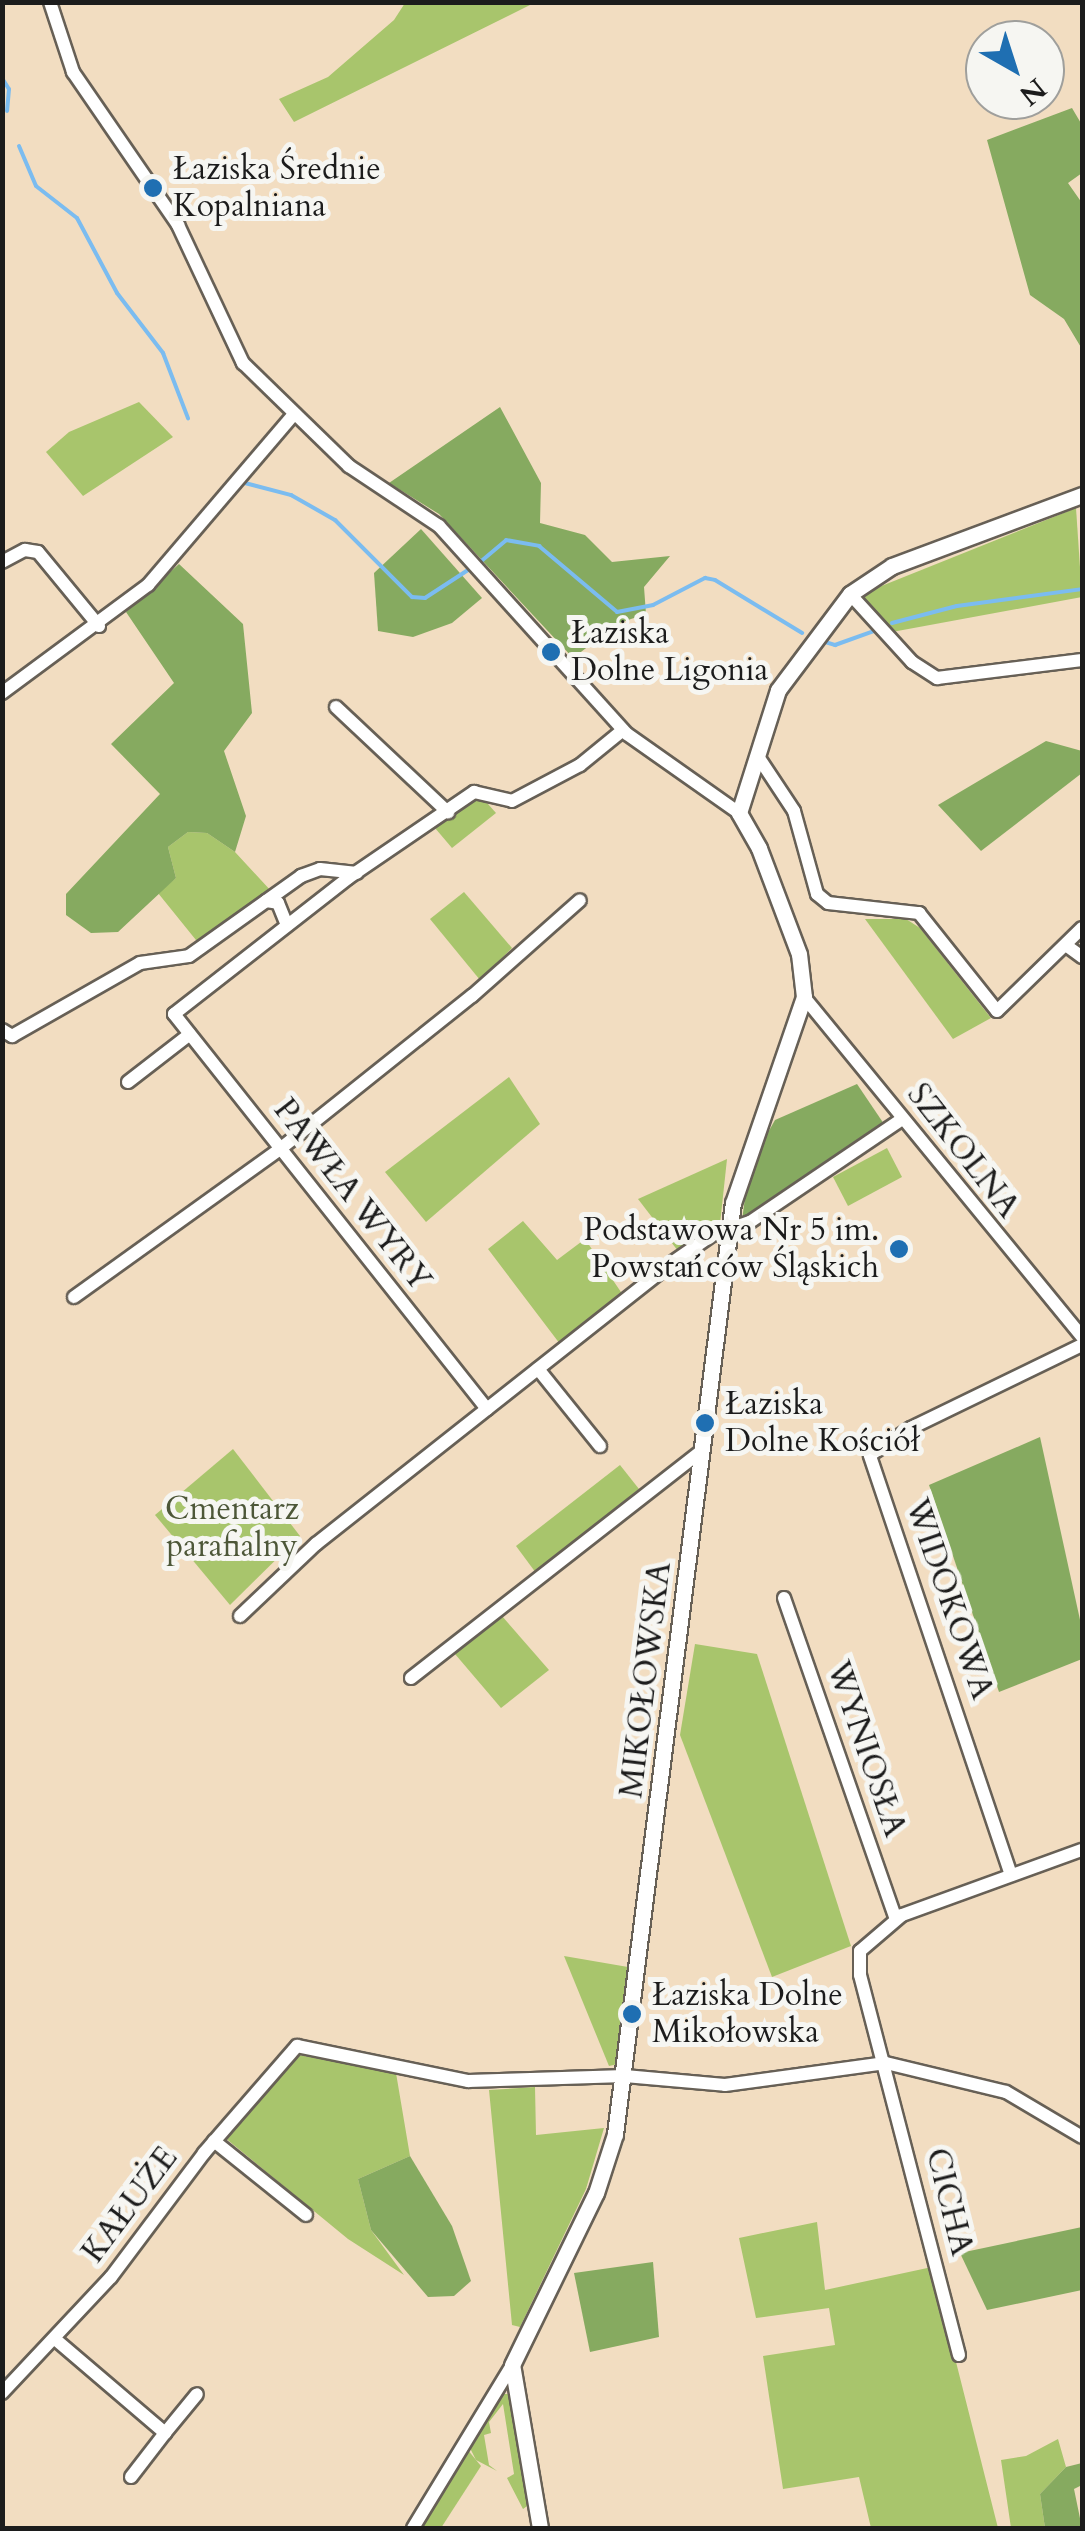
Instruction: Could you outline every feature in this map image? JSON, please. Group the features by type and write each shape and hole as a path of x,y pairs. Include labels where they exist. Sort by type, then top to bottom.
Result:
{"street":[{"path":"50,2 72,72 178,225 234,352 360,474 422,512 622,730 739,813 792,665 850,594 892,566 1082,495"},
{"path":"2,693 99,626 148,585 294,414"},
{"path":"2,562 26,550 38,552 99,626"},
{"path":"850,594 912,662 937,678 1082,660"},
{"path":"336,707 448,812"},
{"path":"266,901 278,904 287,925 351,870 474,792 512,801 580,765 622,730"},
{"path":"757,756 794,811 816,894 828,903 919,914 996,1011 1082,928"},
{"name":"MIKOŁOWSKA","path":"512,2365 596,2193 626,2076 730,1230 742,1164 804,997 799,954 754,836 739,813"},
{"path":"2,1030 12,1036 140,962 188,956 301,876 351,870"},
{"path":"74,1297 280,1148 472,996 580,900"},
{"name":"PAWŁA WYRY","path":"287,925 174,1014 487,1409"},
{"path":"1067,946 1082,957"},
{"name":"SZKOLNA","path":"804,997 1082,1337"},
{"path":"128,1082 190,1034"},
{"path":"240,1616 316,1544 673,1262 902,1120"},
{"name":"WIDOKOWA","path":"1011,1876 870,1456 912,1428 1082,1345"},
{"path":"538,1370 600,1446"},
{"path":"411,1678 702,1452"},
{"name":"WYNIOSŁA","path":"784,1598 896,1919"},
{"path":"896,1919 1082,1850"},
{"name":"CICHA","path":"896,1919 860,1952 860,1975 960,2355"},
{"name":"KAŁUŻE","path":"2,2393 55,2339 214,2140 297,2046 454,2080 626,2076"},
{"path":"626,2076 725,2085 886,2063 1006,2092 1082,2138"},
{"path":"214,2140 306,2214"},
{"path":"55,2339 165,2433"},
{"path":"412,2528 512,2365"},
{"path":"512,2365 540,2528"},
{"path":"131,2476 198,2394"}],"green space":[{"path":"405,3 534,3 294,122 279,99 328,77 394,20"},
{"path":"1072,108 1082,125 1082,173 1068,183 1082,203 1082,349 1064,319 1030,295 987,140 1040,120 1065,120 1065,111"},
{"path":"139,402 173,437 83,496 46,452 69,432"},
{"path":"500,407 541,483 540,523 585,535 612,562 670,556 644,587 646,614 619,623 573,658 439,514 389,483"},
{"path":"1076,508 1082,597 892,632 859,595"},
{"path":"421,529 482,598 452,623 413,637 378,631 374,573"},
{"path":"179,564 243,624 252,713 224,751 246,816 235,852 207,833 188,832 168,847 176,878 118,932 91,933 66,915 66,894 160,794 111,744 174,683 126,612"},
{"path":"1046,741 1082,751 1082,773 981,851 938,805"},
{"path":"480,795 496,813 452,848 435,828"},
{"path":"188,832 207,833 235,852 272,892 200,945 158,893 176,878 168,847"},
{"path":"464,892 512,948 480,980 430,919"},
{"path":"865,919 906,919 920,928 991,1018 953,1039"},
{"path":"509,1077 540,1124 426,1222 385,1172"},
{"path":"857,1084 884,1124 742,1221 749,1166 775,1120"},
{"path":"887,1148 902,1177 848,1206 833,1177"},
{"path":"727,1159 720,1224 678,1251 638,1199"},
{"path":"523,1221 557,1260 585,1239 623,1295 560,1344 488,1249"},
{"path":"1040,1437 1082,1629 1082,1659 999,1692 929,1485"},
{"name":"Cmentarz parafialny","path":"233,1449 300,1536 230,1605 155,1515"},
{"path":"620,1465 639,1489 536,1573 516,1546"},
{"path":"502,1616 549,1670 501,1708 455,1654"},
{"path":"695,1644 757,1654 851,1946 772,1977 680,1735"},
{"path":"564,1956 628,1967 618,2064 609,2066"},
{"path":"299,2055 396,2073 410,2156 358,2179 371,2230 404,2275 348,2239 224,2137"},
{"path":"535,2087 536,2135 604,2128 586,2189 520,2327 512,2325 489,2090"},
{"path":"410,2156 452,2226 471,2281 454,2296 428,2297 371,2230 358,2179"},
{"path":"817,2222 825,2290 932,2267 998,2528 871,2528 859,2477 783,2489 763,2356 835,2345 829,2308 756,2318 739,2238"},
{"path":"1082,2227 1082,2290 987,2310 960,2253"},
{"path":"653,2262 659,2337 590,2352 574,2273"},
{"path":"500,2394 512,2394 530,2504 523,2509 507,2478 514,2474 503,2404 489,2422 491,2433 484,2435 489,2465 497,2471 476,2460 469,2446"},
{"path":"1058,2439 1066,2467 1040,2494 1045,2528 1011,2528 1001,2460 1026,2456"},
{"path":"467,2449 481,2466 441,2528 420,2528"},
{"path":"1082,2463 1082,2485 1074,2489 1082,2528 1045,2528 1040,2494 1066,2467"}],"waterway":[{"path":"2,78 9,89 7,111"},
{"path":"19,146 36,186 77,218 117,293 163,353 188,418"},
{"path":"241,482 291,495 335,520 412,597 425,598 471,568"},
{"path":"479,563 506,540 539,546 617,612 653,605 705,578 715,580 802,633"},
{"path":"892,623 957,606 1082,589"},
{"path":"822,641 835,645 874,631"}],"place":[{"name":"Łaziska Średnie Kopalniana","path":"153,188"},
{"name":"Łaziska Dolne Ligonia","path":"551,652"},
{"name":"Podstawowa Nr 5 im. Powstańców Śląskich","path":"899,1249"},
{"name":"Łaziska Dolne Kościół","path":"705,1423"},
{"name":"Łaziska Dolne Mikołowska","path":"632,2014"}]}
